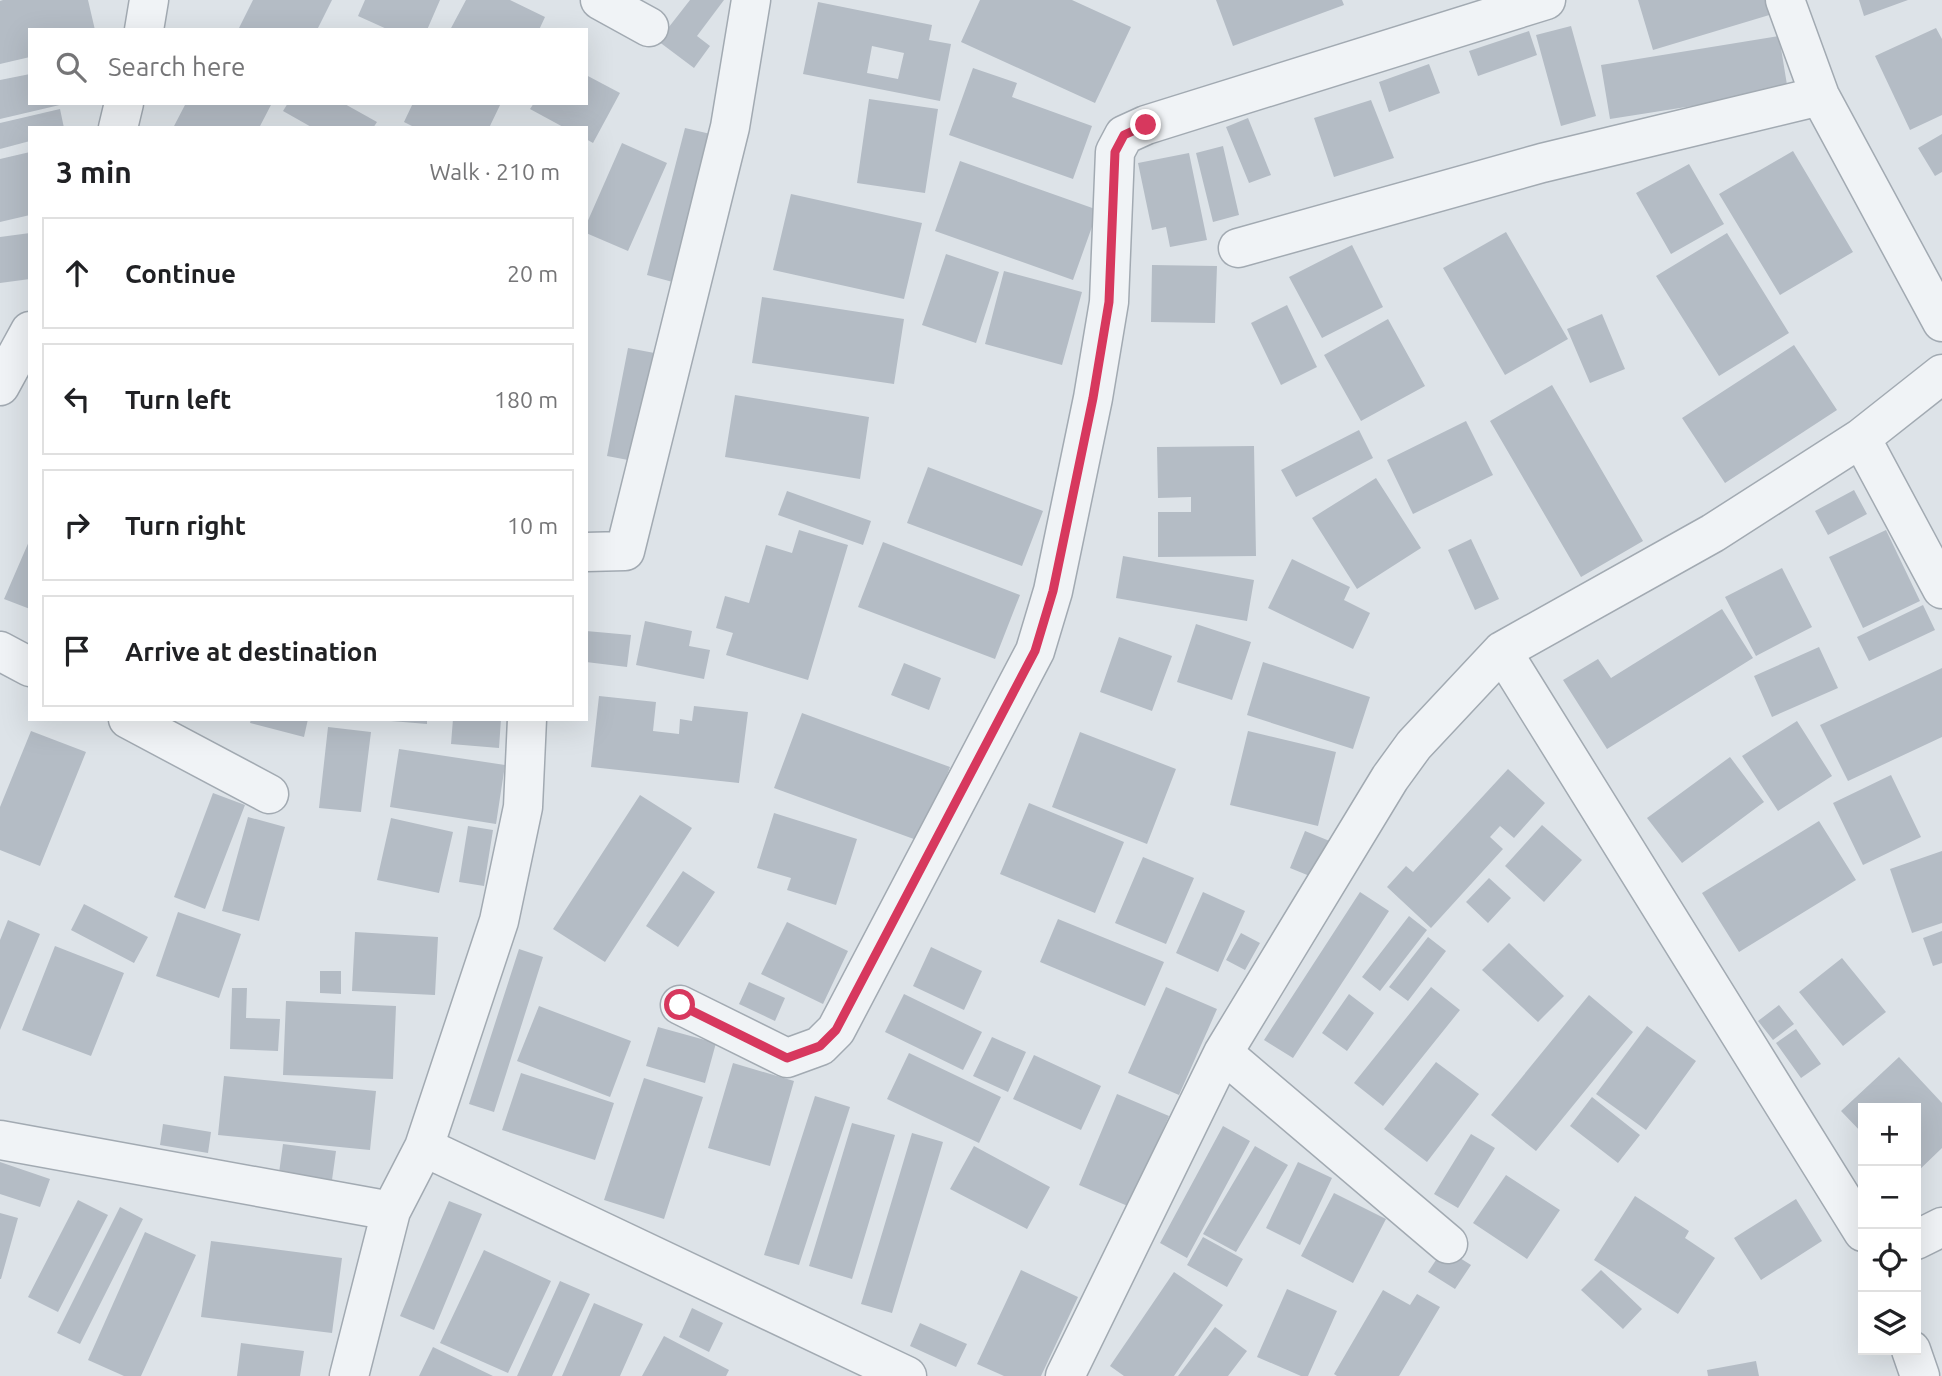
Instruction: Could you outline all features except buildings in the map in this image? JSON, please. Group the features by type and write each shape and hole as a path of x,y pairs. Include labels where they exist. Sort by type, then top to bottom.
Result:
{"street":[{"path":"144,28 149,0"},
{"path":"600,0 649,27"},
{"path":"588,552 625,551 730,127 751,0"},
{"path":"680,1005 787,1058 820,1046 836,1030 1035,651 1053,591 1093,398 1109,302 1115,152 1124,135 1146,125 1546,0"},
{"path":"1786,0 1820,96 1942,322"},
{"path":"1238,248 1542,163 1820,96"},
{"path":"118,126 124,105"},
{"path":"0,386 28,335"},
{"path":"1065,1376 1223,1053 1390,778 1414,745 1502,651 1713,533 1861,438 1942,374"},
{"path":"1861,438 1942,589"},
{"path":"0,651 28,666"},
{"path":"1502,651 1861,1229"},
{"path":"132,721 269,794"},
{"path":"349,1376 391,1211 424,1147 499,921 523,807 527,721"},
{"path":"1223,1053 1448,1244"},
{"path":"0,1140 391,1211"},
{"path":"424,1147 907,1376"},
{"path":"1921,1238 1942,1227"},
{"path":"1913,1355 1920,1376"}],"route":[{"path":"680,1005 787,1058 820,1046 836,1030 1035,651 1053,591 1093,398 1109,302 1115,152 1124,135 1146,125"}]}
